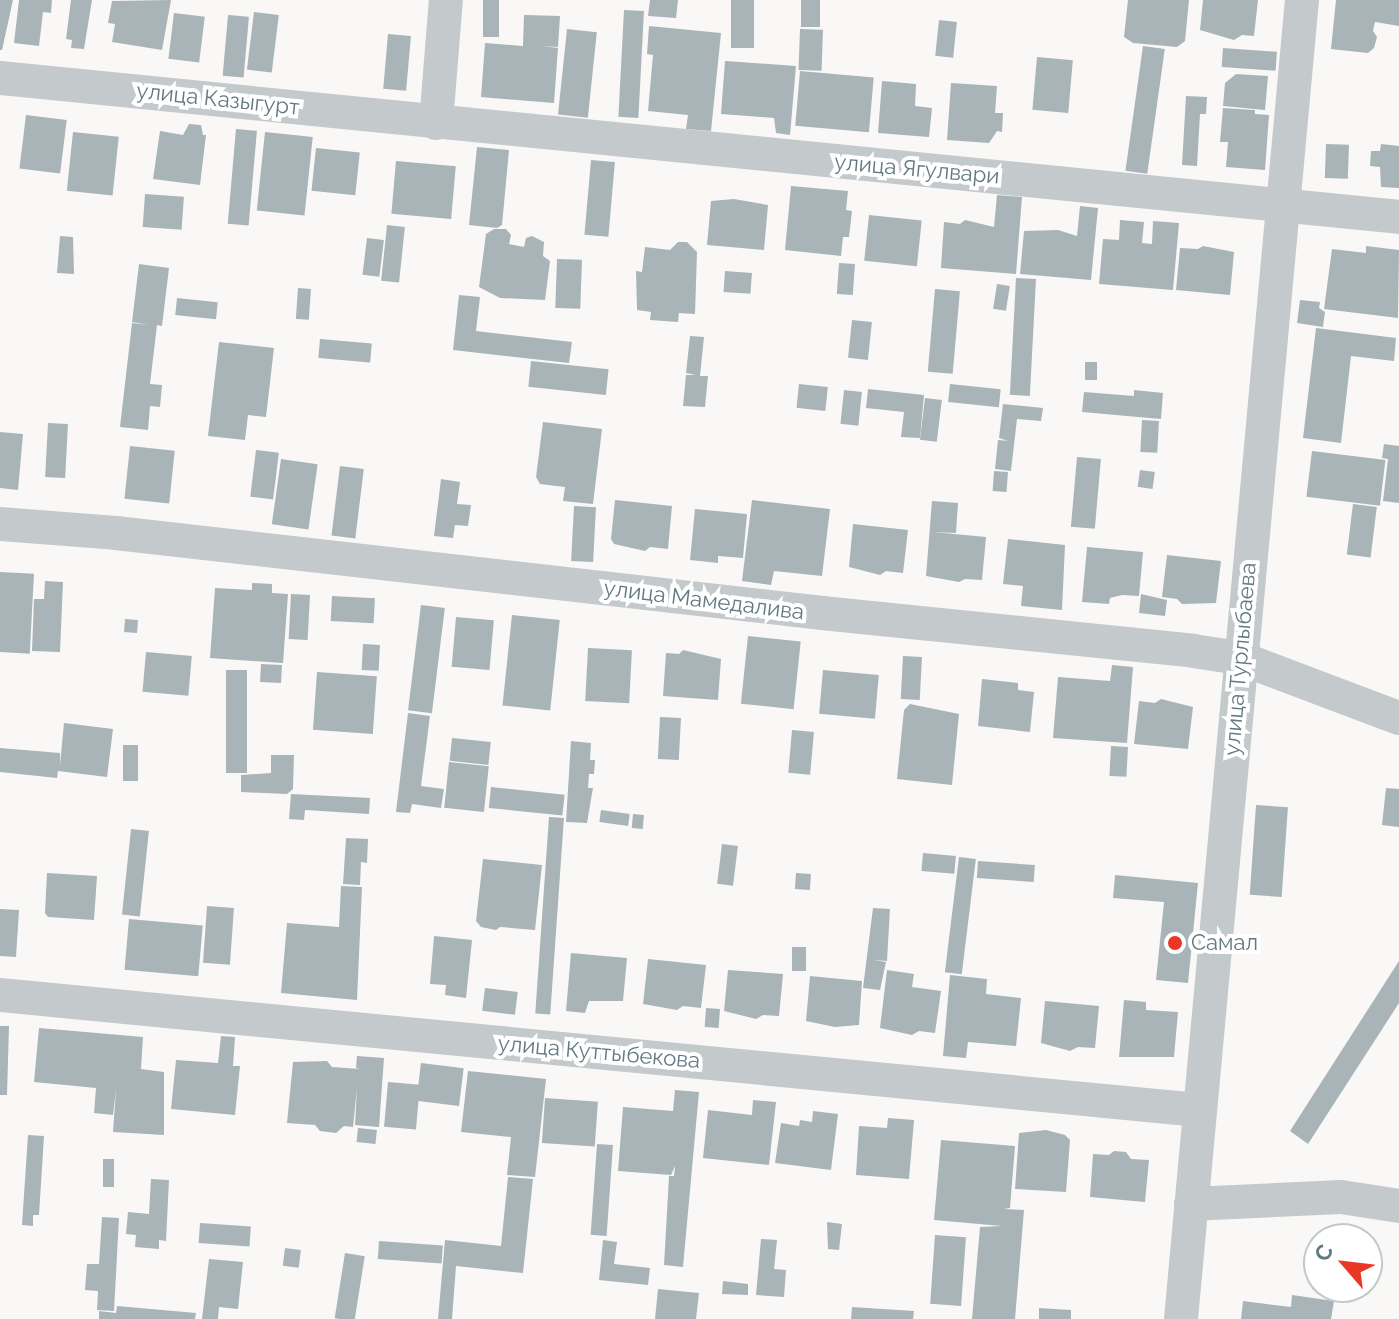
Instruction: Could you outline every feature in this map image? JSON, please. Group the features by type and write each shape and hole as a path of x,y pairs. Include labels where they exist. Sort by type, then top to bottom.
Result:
{"street":[{"path":"436,123 446,0"},
{"name":"улица Турлыбаева","path":"1181,1319 1302,0"},
{"name":"улица Казыгурт","path":"0,78 436,123"},
{"name":"улица Ягулвари","path":"436,123 1399,217"},
{"name":"улица Мамедалива","path":"0,524 148,536 1240,658 1399,718"},
{"name":"улица Куттыбекова","path":"0,995 1198,1110"},
{"path":"1191,1204 1341,1197 1399,1206"}],"building":[{"path":"0,0 13,0 2,50 0,50"},
{"path":"19,0 52,0 51,13 43,12 39,46 14,43"},
{"path":"71,0 92,0 84,49 71,48 72,40 66,39"},
{"path":"171,0 162,50 112,42 115,24 108,23 112,1"},
{"path":"483,0 499,0 499,37 483,37"},
{"path":"650,0 678,0 676,18 648,16"},
{"path":"731,0 754,0 754,48 731,48"},
{"path":"801,0 820,0 820,27 801,27"},
{"path":"1128,0 1189,0 1185,41 1177,47 1133,43 1124,37"},
{"path":"1203,0 1258,0 1254,36 1242,35 1234,40 1200,30"},
{"path":"1336,0 1399,0 1399,26 1375,22 1373,31 1377,37 1374,48 1368,53 1331,49"},
{"path":"624,10 644,11 638,118 618,117"},
{"path":"254,12 279,15 272,73 247,70"},
{"path":"174,13 205,17 199,62 168,59"},
{"path":"228,15 249,17 244,78 223,76"},
{"path":"524,15 560,16 558,47 543,46 558,48 554,103 481,97 485,43 523,46"},
{"path":"939,20 957,22 953,58 935,56"},
{"path":"649,26 721,33 711,131 686,129 688,115 648,111 653,55 647,54"},
{"path":"567,29 597,32 588,118 558,115"},
{"path":"800,29 823,30 822,71 799,70"},
{"path":"388,34 411,36 406,91 383,89"},
{"path":"1143,46 1165,49 1147,174 1125,171"},
{"path":"1223,48 1277,52 1276,71 1222,67"},
{"path":"1037,57 1073,60 1068,113 1032,110"},
{"path":"725,61 796,66 790,135 776,133 774,118 721,114"},
{"path":"800,71 874,77 869,132 795,126"},
{"path":"1236,74 1268,76 1265,110 1223,106 1225,83"},
{"path":"882,81 916,84 915,106 932,108 929,137 878,133"},
{"path":"951,83 997,86 995,113 1003,113 1002,132 997,131 989,143 947,140"},
{"path":"1186,96 1207,97 1206,114 1200,114 1197,166 1182,165"},
{"path":"1223,108 1255,110 1255,114 1269,115 1265,170 1226,167 1228,142 1220,142"},
{"path":"26,115 67,120 60,174 19,169"},
{"path":"189,124 201,125 203,135 206,135 200,185 153,179 160,131 183,135"},
{"path":"236,129 257,131 249,225 228,224"},
{"path":"73,132 119,137 113,195 67,191"},
{"path":"265,132 313,137 304,216 257,211"},
{"path":"1326,144 1349,145 1348,179 1325,178"},
{"path":"1381,144 1399,146 1399,188 1381,187 1380,167 1370,166 1371,151 1380,151"},
{"path":"477,147 509,150 502,225 497,228 469,225"},
{"path":"316,148 360,153 355,195 312,191"},
{"path":"591,160 615,162 608,237 584,235"},
{"path":"396,161 456,166 451,219 391,214"},
{"path":"791,186 848,191 846,210 852,211 849,237 843,237 841,256 785,250"},
{"path":"145,194 184,197 182,230 143,227"},
{"path":"997,195 1022,197 1016,274 941,268 944,222 960,224 965,220 994,227"},
{"path":"734,199 768,205 764,250 707,245 711,201"},
{"path":"1080,206 1098,208 1091,280 1020,274 1024,231 1058,230 1077,236"},
{"path":"869,215 922,221 917,266 864,261"},
{"path":"1120,220 1144,222 1142,243 1152,244 1153,221 1179,223 1173,290 1099,284 1103,239 1119,240"},
{"path":"387,225 405,227 399,283 381,281"},
{"path":"494,229 506,229 511,235 509,244 524,247 526,238 532,236 544,242 543,256 550,261 545,300 500,298 479,287 486,234"},
{"path":"60,236 73,237 74,274 57,273"},
{"path":"367,238 384,240 379,277 362,275"},
{"path":"678,242 687,242 697,252 695,314 679,313 678,322 650,320 651,312 637,310 636,271 642,272 645,247 670,250"},
{"path":"1203,246 1234,252 1230,295 1176,290 1180,248 1198,249"},
{"path":"1366,246 1399,250 1398,318 1324,309 1332,249 1366,253"},
{"path":"557,259 582,260 580,309 555,308"},
{"path":"839,263 855,264 853,295 837,294"},
{"path":"139,264 169,268 162,326 157,325 150,384 162,385 160,407 150,406 148,430 120,427 132,323 149,325 132,322"},
{"path":"725,271 752,273 750,294 724,292"},
{"path":"1016,278 1036,279 1030,396 1010,395"},
{"path":"997,284 1010,286 1006,311 993,309"},
{"path":"298,288 311,289 309,320 296,319"},
{"path":"935,289 960,291 953,374 928,372"},
{"path":"459,295 480,297 476,331 572,342 569,363 453,350"},
{"path":"177,298 218,302 216,319 175,315"},
{"path":"1300,300 1320,302 1319,308 1325,312 1323,327 1297,323"},
{"path":"852,320 872,322 868,360 848,358"},
{"path":"1316,328 1396,338 1394,361 1351,356 1341,443 1303,438"},
{"path":"690,336 704,337 700,376 708,376 705,407 683,406 686,375 696,375 686,373"},
{"path":"320,339 372,344 370,362 318,358"},
{"path":"219,342 274,348 266,417 248,415 245,440 208,436"},
{"path":"531,361 609,369 606,395 528,387"},
{"path":"1085,362 1097,362 1097,380 1085,380"},
{"path":"799,384 828,387 825,411 796,408"},
{"path":"950,384 1001,389 999,407 948,402"},
{"path":"868,389 924,395 920,438 901,437 904,412 866,408"},
{"path":"844,390 862,392 858,426 840,424"},
{"path":"1134,390 1163,393 1161,419 1082,412 1084,392 1134,396"},
{"path":"925,398 942,400 937,442 920,440"},
{"path":"1003,404 1043,408 1041,421 1017,419 1011,471 995,469 998,440 1008,441 999,438"},
{"path":"1142,420 1159,421 1157,453 1140,452"},
{"path":"543,422 602,429 593,504 563,501 565,487 540,484 536,477"},
{"path":"48,423 68,424 65,478 45,477"},
{"path":"0,432 23,434 18,490 0,488"},
{"path":"1384,444 1399,446 1399,503 1383,501 1388,459 1382,458"},
{"path":"130,446 175,451 169,503 124,499"},
{"path":"256,450 279,453 273,499 250,497"},
{"path":"1312,451 1385,460 1380,506 1306,497"},
{"path":"1077,457 1101,459 1095,529 1071,527"},
{"path":"281,459 318,464 308,530 272,524"},
{"path":"340,466 364,469 355,538 331,535"},
{"path":"1140,470 1155,472 1152,489 1138,487"},
{"path":"994,471 1008,472 1007,492 993,491"},
{"path":"441,479 460,482 457,504 471,505 468,526 455,525 453,538 434,536"},
{"path":"615,500 672,506 668,549 650,547 645,551 614,544 611,539"},
{"path":"752,500 830,509 822,576 774,571 771,585 742,581"},
{"path":"932,501 958,503 956,533 933,532 986,537 982,580 965,579 959,582 926,576"},
{"path":"1353,504 1377,507 1371,558 1347,555"},
{"path":"574,506 596,507 593,562 571,561"},
{"path":"695,509 747,514 743,558 718,556 718,563 690,560"},
{"path":"853,524 908,530 903,573 886,571 880,575 849,567"},
{"path":"1008,539 1065,545 1062,610 1021,606 1023,586 1003,584"},
{"path":"1087,547 1143,552 1139,596 1110,598 1109,604 1082,602"},
{"path":"1167,555 1221,561 1216,603 1182,604 1177,599 1162,597"},
{"path":"0,572 34,574 30,654 0,652"},
{"path":"45,581 63,582 60,652 32,651 34,599 44,599"},
{"path":"252,583 272,584 272,593 288,594 283,663 210,658 215,588 252,590"},
{"path":"291,594 310,595 308,640 289,639"},
{"path":"1141,594 1167,600 1165,616 1139,613"},
{"path":"332,596 375,598 374,623 331,621"},
{"path":"421,605 445,608 432,713 408,710"},
{"path":"512,615 560,620 550,711 502,706"},
{"path":"456,617 494,620 489,670 452,667"},
{"path":"125,619 138,620 137,633 124,632"},
{"path":"748,636 801,642 794,709 741,704"},
{"path":"363,644 380,645 379,671 362,670"},
{"path":"588,648 632,650 629,703 585,701"},
{"path":"683,650 721,659 718,700 663,696 666,653 679,654"},
{"path":"146,652 192,656 188,696 143,692"},
{"path":"903,656 922,657 920,700 901,699"},
{"path":"261,664 282,665 281,683 260,682"},
{"path":"1112,665 1133,667 1127,743 1053,738 1058,677 1110,681"},
{"path":"226,670 247,670 247,773 226,773"},
{"path":"823,670 879,675 875,719 819,714"},
{"path":"317,672 377,676 373,734 313,730"},
{"path":"982,679 1018,683 1018,690 1034,692 1030,732 978,726"},
{"path":"1161,699 1193,707 1188,749 1134,744 1139,701 1155,703"},
{"path":"910,704 959,714 952,785 897,779 904,710"},
{"path":"408,713 430,716 421,786 444,789 441,808 412,804 410,813 396,812"},
{"path":"660,717 681,718 679,760 658,759"},
{"path":"64,723 113,729 107,777 58,771 57,778 0,772 0,748 60,753 60,765"},
{"path":"792,730 814,732 810,775 788,773"},
{"path":"452,738 491,742 488,765 450,761"},
{"path":"571,741 591,743 590,760 595,760 594,774 589,774 588,788 593,788 587,823 566,822"},
{"path":"123,745 138,745 138,781 123,781"},
{"path":"1111,746 1128,747 1126,777 1109,776"},
{"path":"271,755 294,755 293,789 287,794 241,792 241,775 271,773"},
{"path":"449,762 489,766 484,812 444,808"},
{"path":"491,787 565,795 562,816 489,808"},
{"path":"1386,788 1399,789 1399,827 1382,825"},
{"path":"291,794 370,798 369,814 305,810 304,820 289,819"},
{"path":"1256,805 1288,807 1282,897 1250,895"},
{"path":"601,810 630,814 628,826 599,822"},
{"path":"633,814 644,815 643,829 632,828"},
{"path":"549,817 564,818 550,1015 535,1014"},
{"path":"131,829 149,831 140,916 122,915"},
{"path":"346,838 368,839 367,863 361,862 360,885 343,884"},
{"path":"722,844 738,846 733,886 717,884"},
{"path":"923,853 956,856 954,874 921,871"},
{"path":"959,857 976,859 962,974 945,972"},
{"path":"483,859 542,865 535,930 500,927 496,930 481,927 476,921"},
{"path":"978,861 1035,865 1034,882 977,878"},
{"path":"47,873 97,876 94,920 48,917 45,913"},
{"path":"796,873 811,874 810,890 795,889"},
{"path":"1115,875 1198,883 1188,983 1156,980 1164,902 1113,898"},
{"path":"341,886 362,887 357,1000 281,993 287,923 339,927"},
{"path":"207,906 234,908 230,965 203,963"},
{"path":"873,908 890,909 887,961 874,960 886,962 880,990 863,988"},
{"path":"0,909 19,910 16,957 0,956"},
{"path":"129,919 203,925 198,976 125,970"},
{"path":"434,936 472,940 466,998 445,995 446,985 430,984"},
{"path":"792,947 806,947 806,971 792,971"},
{"path":"571,953 627,958 623,1001 589,1001 585,1013 566,1011"},
{"path":"648,959 706,965 701,1008 683,1006 677,1010 643,1004"},
{"path":"1399,961 1399,1003 1308,1144 1290,1131"},
{"path":"728,970 783,974 779,1016 763,1015 756,1019 724,1011"},
{"path":"887,970 914,974 912,987 941,991 935,1033 919,1031 912,1035 880,1028"},
{"path":"950,975 987,979 986,994 1021,998 1016,1046 968,1042 966,1058 943,1056"},
{"path":"810,976 862,981 859,1025 835,1027 806,1021"},
{"path":"485,988 518,992 515,1015 482,1011"},
{"path":"1124,1000 1146,1002 1146,1010 1178,1012 1174,1057 1119,1057"},
{"path":"1045,1001 1099,1006 1095,1048 1078,1047 1070,1051 1041,1043"},
{"path":"706,1008 720,1009 719,1028 705,1027"},
{"path":"0,1026 9,1026 7,1095 0,1095"},
{"path":"39,1028 143,1037 141,1069 164,1072 164,1135 113,1132 116,1089 113,1115 94,1113 96,1088 34,1082"},
{"path":"221,1036 235,1037 233,1066 240,1066 235,1115 171,1109 176,1060 218,1063"},
{"path":"357,1056 384,1058 379,1127 355,1125 357,1088 353,1127 344,1126 336,1133 320,1131 315,1125 287,1123 293,1062 327,1061 332,1067 360,1069 356,1068"},
{"path":"421,1063 464,1068 459,1106 416,1101"},
{"path":"468,1071 546,1079 535,1177 507,1175 511,1137 461,1132"},
{"path":"388,1082 420,1085 416,1130 384,1127"},
{"path":"675,1090 699,1092 683,1267 664,1265 669,1176 674,1176 675,1166 671,1175 618,1171 623,1107 673,1111"},
{"path":"545,1098 598,1102 595,1147 542,1143"},
{"path":"753,1100 776,1102 769,1165 703,1158 708,1110 752,1115"},
{"path":"813,1111 838,1114 831,1170 775,1163 781,1123 799,1126 800,1120 812,1122"},
{"path":"888,1118 914,1120 909,1179 856,1175 859,1126 887,1128"},
{"path":"358,1128 377,1130 375,1144 357,1142"},
{"path":"1046,1130 1065,1135 1070,1140 1066,1192 1015,1189 1019,1133"},
{"path":"28,1135 44,1136 39,1215 33,1215 33,1226 22,1225"},
{"path":"941,1140 1015,1146 1010,1208 1004,1209 1024,1210 1015,1319 972,1319 980,1227 1002,1226 934,1220"},
{"path":"597,1144 613,1145 607,1236 591,1235"},
{"path":"1114,1151 1126,1152 1131,1159 1149,1160 1145,1202 1090,1197 1093,1154 1109,1155"},
{"path":"103,1159 114,1159 114,1187 103,1187"},
{"path":"508,1177 533,1179 523,1273 456,1266 452,1319 438,1319 445,1240 501,1246"},
{"path":"151,1179 169,1180 166,1241 159,1240 159,1249 135,1247 136,1235 126,1234 128,1212 149,1214"},
{"path":"102,1217 119,1218 114,1311 97,1310 98,1291 85,1290 87,1264 99,1264"},
{"path":"827,1222 842,1224 839,1250 828,1249"},
{"path":"200,1223 251,1227 249,1247 199,1243"},
{"path":"935,1235 966,1237 961,1306 930,1304"},
{"path":"761,1239 777,1240 774,1269 786,1270 784,1297 756,1295"},
{"path":"603,1240 617,1242 614,1264 650,1268 648,1285 599,1280"},
{"path":"379,1241 443,1245 442,1263 378,1259"},
{"path":"285,1248 301,1250 299,1268 283,1266"},
{"path":"345,1253 365,1256 355,1319 335,1318"},
{"path":"209,1259 243,1262 238,1309 219,1307 218,1319 202,1319"},
{"path":"723,1281 748,1284 748,1295 722,1294"},
{"path":"658,1289 699,1293 696,1319 655,1319"},
{"path":"1292,1295 1303,1297 1303,1303 1334,1303 1331,1319 1241,1319 1243,1301 1291,1307"},
{"path":"117,1306 196,1313 195,1319 99,1319 99,1311 116,1313"},
{"path":"852,1307 914,1311 913,1319 851,1319"},
{"path":"1039,1308 1071,1310 1071,1319 1039,1319"}],"place":[{"name":"Самал","path":"1175,943"}]}
